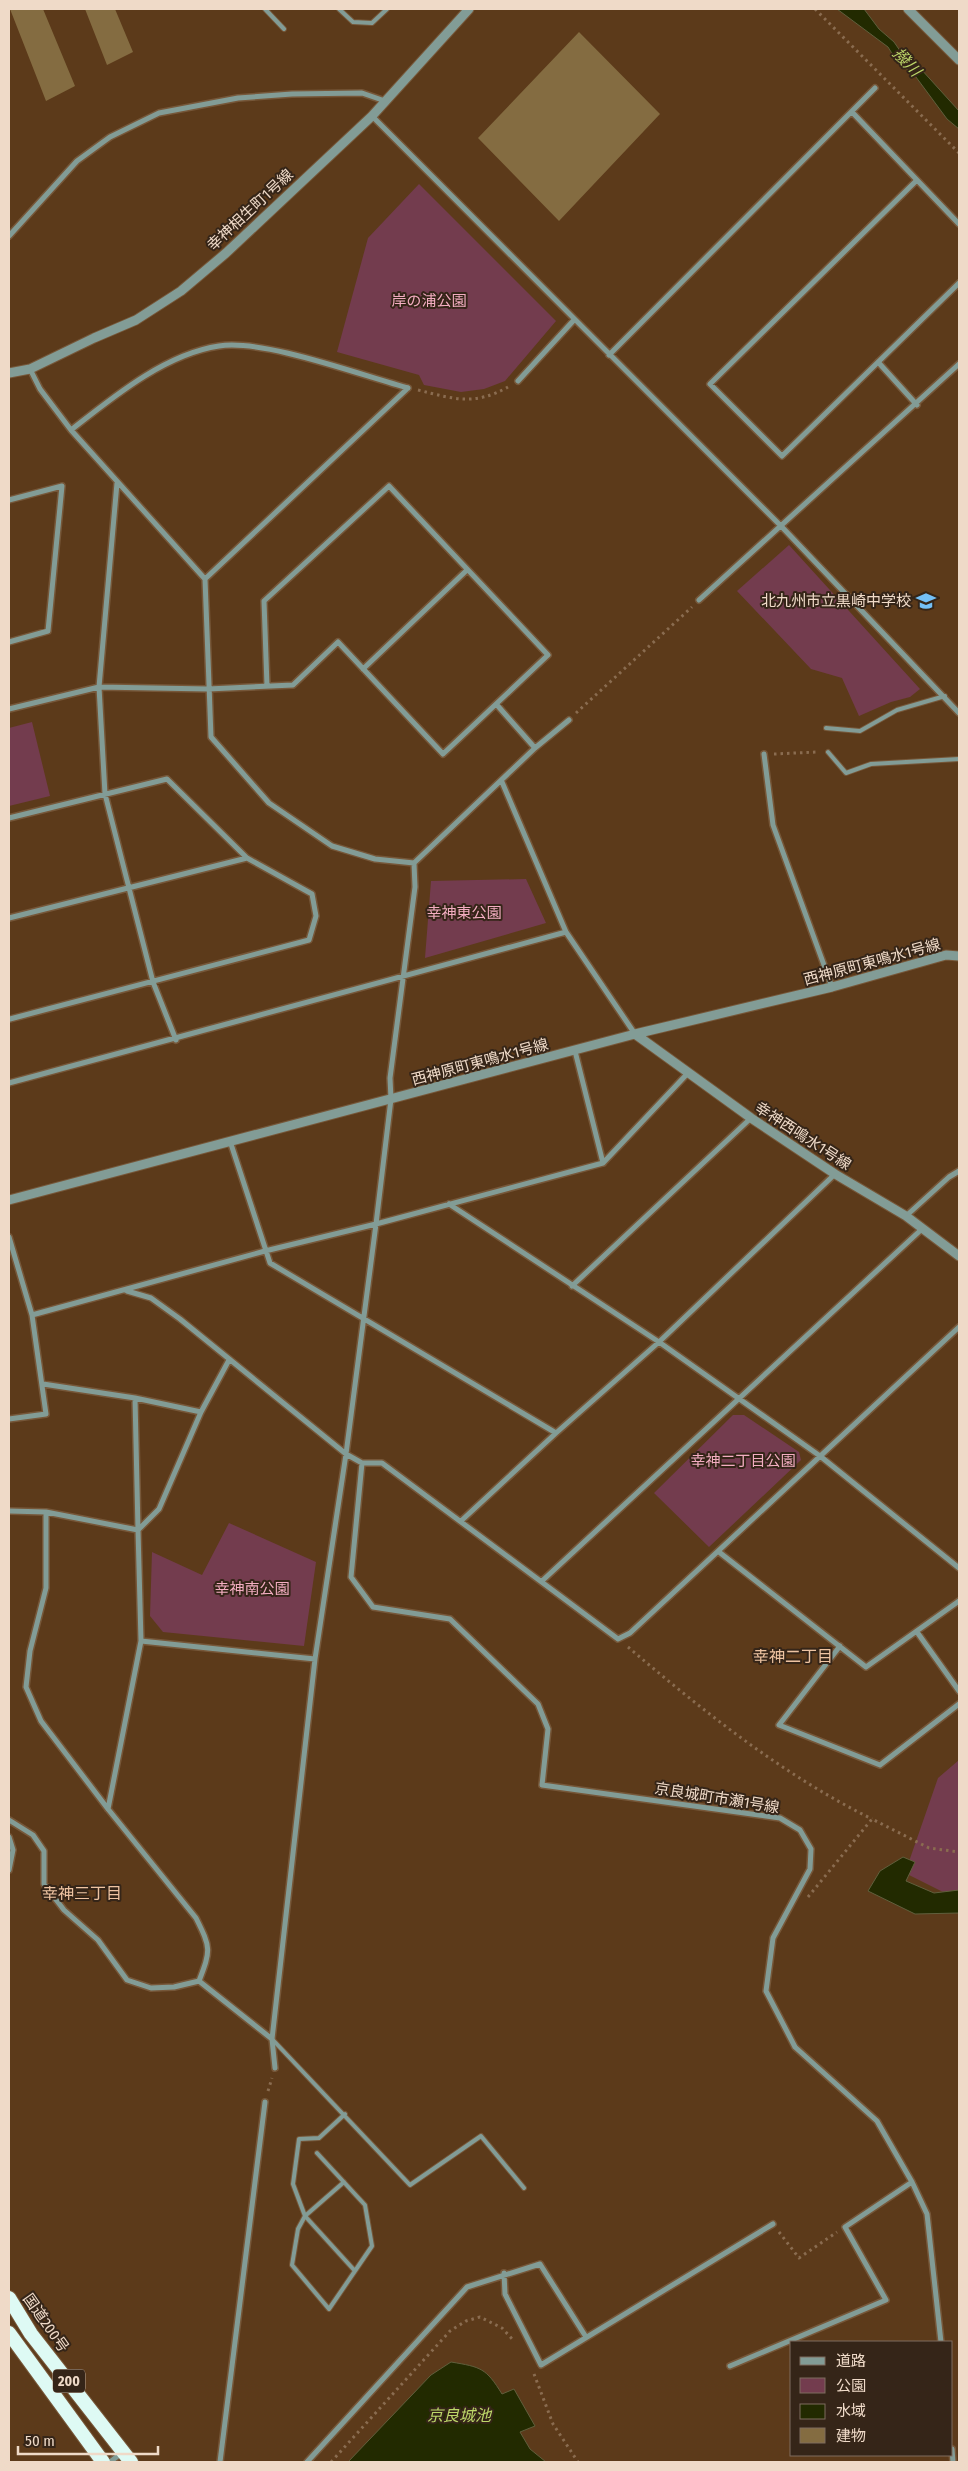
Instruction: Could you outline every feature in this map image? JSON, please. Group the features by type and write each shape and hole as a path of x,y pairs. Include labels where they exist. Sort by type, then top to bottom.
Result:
{"highway":[{"name":"国道200号","path":"9,2298 31,2334 127,2457"},
{"name":"200","path":"9,2333 103,2462"}],"street":[{"name":"幸神相生町1号線","path":"9,373 30,369 136,320 180,291 226,253 372,116 469,9"},
{"path":"908,9 959,60"},
{"path":"608,355 876,88"},
{"path":"9,236 77,161 110,137 159,113 238,98 292,94 362,93 385,101"},
{"path":"852,112 959,224"},
{"path":"372,116 608,355 781,526 959,712"},
{"path":"917,180 710,384 782,456 959,283"},
{"path":"518,381 574,320"},
{"path":"71,430 113,397 168,364 184,355 219,346 245,346 294,356 408,388"},
{"path":"878,362 917,405"},
{"path":"699,600 917,405 959,364"},
{"path":"30,369 40,389 71,430 205,579 211,736 269,803 332,846 375,859 414,863 502,782 535,748 569,720"},
{"path":"205,579 408,388"},
{"path":"117,483 99,687 105,794 153,982 176,1040"},
{"path":"9,500 62,486 48,631 9,642"},
{"path":"9,709 99,687 208,689 293,685 338,642 443,754 548,655 389,486 264,601 267,686"},
{"path":"363,669 467,570"},
{"path":"496,705 535,748"},
{"path":"764,754 773,825 832,987"},
{"path":"9,818 167,779 247,858 312,894 316,916 309,940 9,1018"},
{"path":"502,782 566,932 634,1034"},
{"path":"9,918 129,886 247,858"},
{"path":"275,2068 272,2039 315,1659 346,1454 376,1224 391,1100 390,1078 415,887 414,863"},
{"path":"9,1084 176,1040 566,932"},
{"name":"西神原町東鳴水1号線","path":"9,1200 634,1034 832,987 946,955 959,956"},
{"name":"幸神西鳴水1号線","path":"634,1034 751,1118 835,1174 906,1216 959,1256"},
{"path":"575,1051 603,1163"},
{"path":"32,1315 127,1291 265,1251 376,1224 603,1163 688,1073"},
{"path":"572,1286 751,1118"},
{"path":"230,1141 270,1263 556,1433"},
{"path":"906,1216 949,1177 959,1172"},
{"path":"461,1521 556,1433 659,1342 835,1174"},
{"path":"449,1204 659,1342 820,1456 959,1568"},
{"path":"542,1581 740,1400 923,1228"},
{"path":"9,1237 32,1315 46,1414 9,1419"},
{"path":"127,1291 151,1298 180,1318 346,1454 362,1463 382,1463 618,1639 630,1633 719,1552 959,1327"},
{"path":"138,1530 159,1509 201,1412 229,1360"},
{"path":"43,1384 135,1398 201,1412"},
{"path":"108,1809 141,1641 135,1398"},
{"name":"京良城町市瀬1号線","path":"362,1463 351,1577 373,1607 450,1619 538,1704 548,1729 542,1785 780,1818 800,1830 811,1849 810,1869 773,1938 766,1991 795,2046 877,2122 912,2182 928,2214 941,2341"},
{"path":"9,1511 46,1512 138,1530"},
{"path":"46,1512 46,1588 30,1651 26,1688 41,1721 108,1809 196,1918 205,1935 209,1955 199,1981"},
{"path":"719,1552 866,1667 959,1601"},
{"path":"916,1632 959,1691"},
{"path":"141,1641 315,1659"},
{"path":"840,1646 779,1725 880,1765 959,1704"},
{"path":"9,1820 32,1835 44,1851 44,1884 64,1910 98,1940 127,1980 152,1988 174,1987 199,1981"},
{"path":"9,1837 14,1850 9,1870"},
{"path":"199,1981 272,2039"},
{"path":"220,2462 265,2102"},
{"path":"730,2366 886,2300 845,2227 912,2182"},
{"path":"504,2273 505,2294 541,2365 772,2224"},
{"path":"307,2462 467,2287 504,2273 540,2264 586,2337"},
{"path":"110,2462 127,2457"}],"lane":[{"path":"265,9 284,29"},
{"path":"339,9 353,22 372,23 387,9"},
{"path":"826,728 860,731 897,710 945,696"},
{"path":"828,752 846,773 871,764 959,759"},
{"path":"272,2039 410,2185 481,2136 524,2188"},
{"path":"344,2114 319,2138 299,2139 293,2184 305,2216 355,2271"},
{"path":"317,2153 344,2182 365,2205 372,2246 330,2309 292,2265 298,2230 305,2216 344,2182"}],"path":[{"path":"815,9 959,153"},
{"path":"408,388 459,400 492,396 518,381"},
{"path":"569,720 699,600"},
{"path":"764,754 828,752"},
{"path":"618,1639 699,1706 830,1798 929,1848 959,1852"},
{"path":"794,1902 811,1896 872,1819"},
{"path":"265,2102 275,2068"},
{"path":"772,2224 799,2258 845,2227"},
{"path":"331,2462 450,2331 466,2321 480,2317 502,2328 520,2348"},
{"path":"532,2370 553,2424 578,2462"}],"green space":[{"name":"岸の浦公園","path":"419,184 556,321 505,381 484,389 461,392 424,385 419,375 337,352 368,238"},
{"path":"789,545 920,689 910,697 891,702 859,716 842,678 811,669 737,591"},
{"path":"32,722 50,796 9,806 9,728"},
{"name":"幸神東公園","path":"526,879 546,923 425,958 431,881"},
{"name":"幸神二丁目公園","path":"733,1415 744,1415 799,1452 801,1460 709,1547 654,1493"},
{"name":"幸神南公園","path":"229,1523 316,1562 304,1646 163,1632 150,1616 152,1552 202,1575"},
{"path":"959,1760 959,1900 905,1873 938,1778"}],"water":[{"name":"撥川","path":"837,9 864,9 879,29 894,42 905,58 920,68 959,111 959,129 947,119 913,73 898,63 888,47"},
{"path":"903,1857 915,1862 906,1881 934,1893 959,1890 959,1913 915,1914 868,1891 880,1871"},
{"name":"京良城池","path":"451,2362 469,2365 482,2370 492,2379 502,2394 514,2389 535,2426 520,2432 530,2449 546,2462 348,2462 431,2375"}],"building":[{"path":"10,9 43,9 75,86 46,101"},
{"path":"85,9 115,9 133,52 107,65"},
{"path":"579,32 660,114 559,221 478,138"}],"place":[{"name":"北九州市立黒崎中学校","path":"926,601"}],"district":[{"name":"幸神二丁目","path":"793,1656"},
{"name":"幸神三丁目","path":"82,1893"}]}
